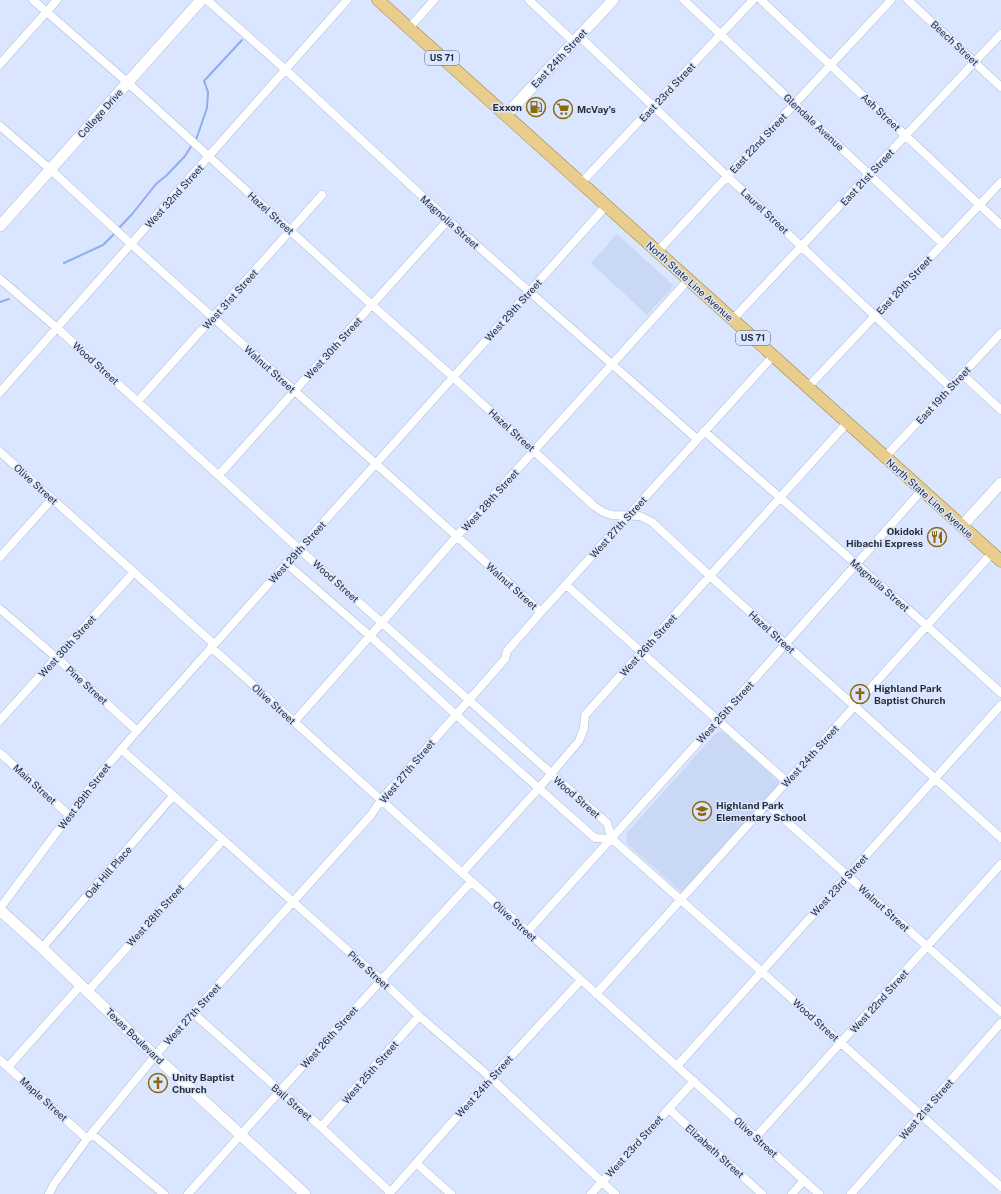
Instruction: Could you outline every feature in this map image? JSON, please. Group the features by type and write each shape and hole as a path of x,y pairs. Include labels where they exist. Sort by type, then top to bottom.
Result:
{"main road":[{"name":"College Drive","path":"0,226 201,0"},
{"name":"North State Line Avenue","path":"378,0 996,558"},
{"name":"East 24th Street","path":"506,115 613,0"},
{"path":"962,526 1001,483"},
{"name":"Texas Boulevard","path":"0,909 155,1056 304,1194"}],"street":[{"name":"Hazel Street","path":"33,0 127,82 594,506 603,512 612,515 640,516 652,522 1001,838"},
{"path":"0,64 57,0"},
{"name":"Magnolia Street","path":"207,0 286,70 448,220 696,439"},
{"name":"West 32nd Street","path":"0,392 347,0"},
{"path":"409,28 434,0"},
{"name":"Laurel Street","path":"529,0 577,39 653,106 950,387"},
{"name":"Glendale Avenue","path":"684,0 943,244"},
{"name":"East 23rd Street","path":"581,183 753,0"},
{"name":"Ash Street","path":"761,0 1001,225"},
{"name":"East 22nd Street","path":"657,252 891,0"},
{"name":"Beech Street","path":"908,0 1001,87"},
{"name":"East 21st Street","path":"732,320 1001,34"},
{"name":"Walnut Street","path":"0,126 50,169 213,318 541,612"},
{"name":"East 20th Street","path":"808,388 1001,182"},
{"name":"West 31st Street","path":"138,401 322,195"},
{"name":"West 29th Street","path":"0,909 120,749 606,206"},
{"name":"West 30th Street","path":"219,475 448,220"},
{"name":"Wood Street","path":"0,279 57,328 299,549 607,823 612,839 762,971 1001,1187"},
{"name":"West 28th Street","path":"294,722 457,536 688,280"},
{"name":"East 19th Street","path":"885,457 1001,333"},
{"name":"West 27th Street","path":"49,1194 54,1184 90,1137 155,1056 371,815 381,800 455,714 505,659 507,651 541,612 772,356"},
{"path":"962,374 1001,410"},
{"name":"West 26th Street","path":"462,873 539,788 579,741 584,728 585,716 847,423"},
{"name":"Magnolia Street","path":"704,431 927,626 1001,693"},
{"name":"Olive Street","path":"0,452 134,572 294,722 819,1194"},
{"name":"West 25th Street","path":"528,932 922,490"},
{"path":"0,557 52,499"},
{"name":"West 24th Street","path":"596,994 927,626 996,558"},
{"name":"Wood Street","path":"286,563 370,636 455,714 595,838 612,839"},
{"name":"West 30th Street","path":"0,720 134,572"},
{"path":"566,585 786,782"},
{"name":"Pine Street","path":"0,609 57,658 137,731"},
{"name":"West 23rd Street","path":"677,1066 1001,705"},
{"name":"Pine Street","path":"120,749 381,980 419,1016 491,1078 615,1194"},
{"name":"Main Street","path":"0,753 69,815"},
{"name":"Oak Hill Place","path":"42,948 173,796"},
{"name":"Walnut Street","path":"767,804 1001,1012"},
{"name":"West 28th Street","path":"8,1067 223,840"},
{"name":"West 22nd Street","path":"756,1137 1001,864"},
{"name":"West 26th Street","path":"188,1194 471,882"},
{"name":"West 24th Street","path":"390,1193 491,1078 581,980"},
{"name":"Ball Street","path":"193,1013 321,1127 390,1193"},
{"name":"West 25th Street","path":"321,1127 419,1016"},
{"name":"West 21st Street","path":"851,1194 1001,1023"},
{"name":"Maple Street","path":"0,1060 90,1137 164,1194"},
{"name":"West 23rd Street","path":"590,1194 694,1081"},
{"name":"Elizabeth Street","path":"668,1109 762,1194"},
{"path":"416,1163 451,1194"},
{"path":"792,1194 804,1180"}],"shaded area":[{"path":"617,234 674,286 647,315 591,263"},
{"name":"Highland Park Elementary School","path":"721,731 724,732 778,781 779,784 684,891 680,891 627,844 626,834 715,734"}],"waterway":[{"path":"195,141 207,108 208,92 204,81 242,40"},
{"path":"119,228 156,184 185,156 192,145"},
{"path":"64,263 103,245 116,232"},
{"path":"0,302 9,299"}],"place":[{"name":"Exxon","path":"536,107"},
{"name":"McVay's","path":"563,109"},
{"name":"Okidoki Hibachi Express","path":"937,537"},
{"name":"Highland Park Baptist Church","path":"860,694"},
{"name":"Highland Park Elementary School","path":"702,811"},
{"name":"Unity Baptist Church","path":"158,1083"}]}
